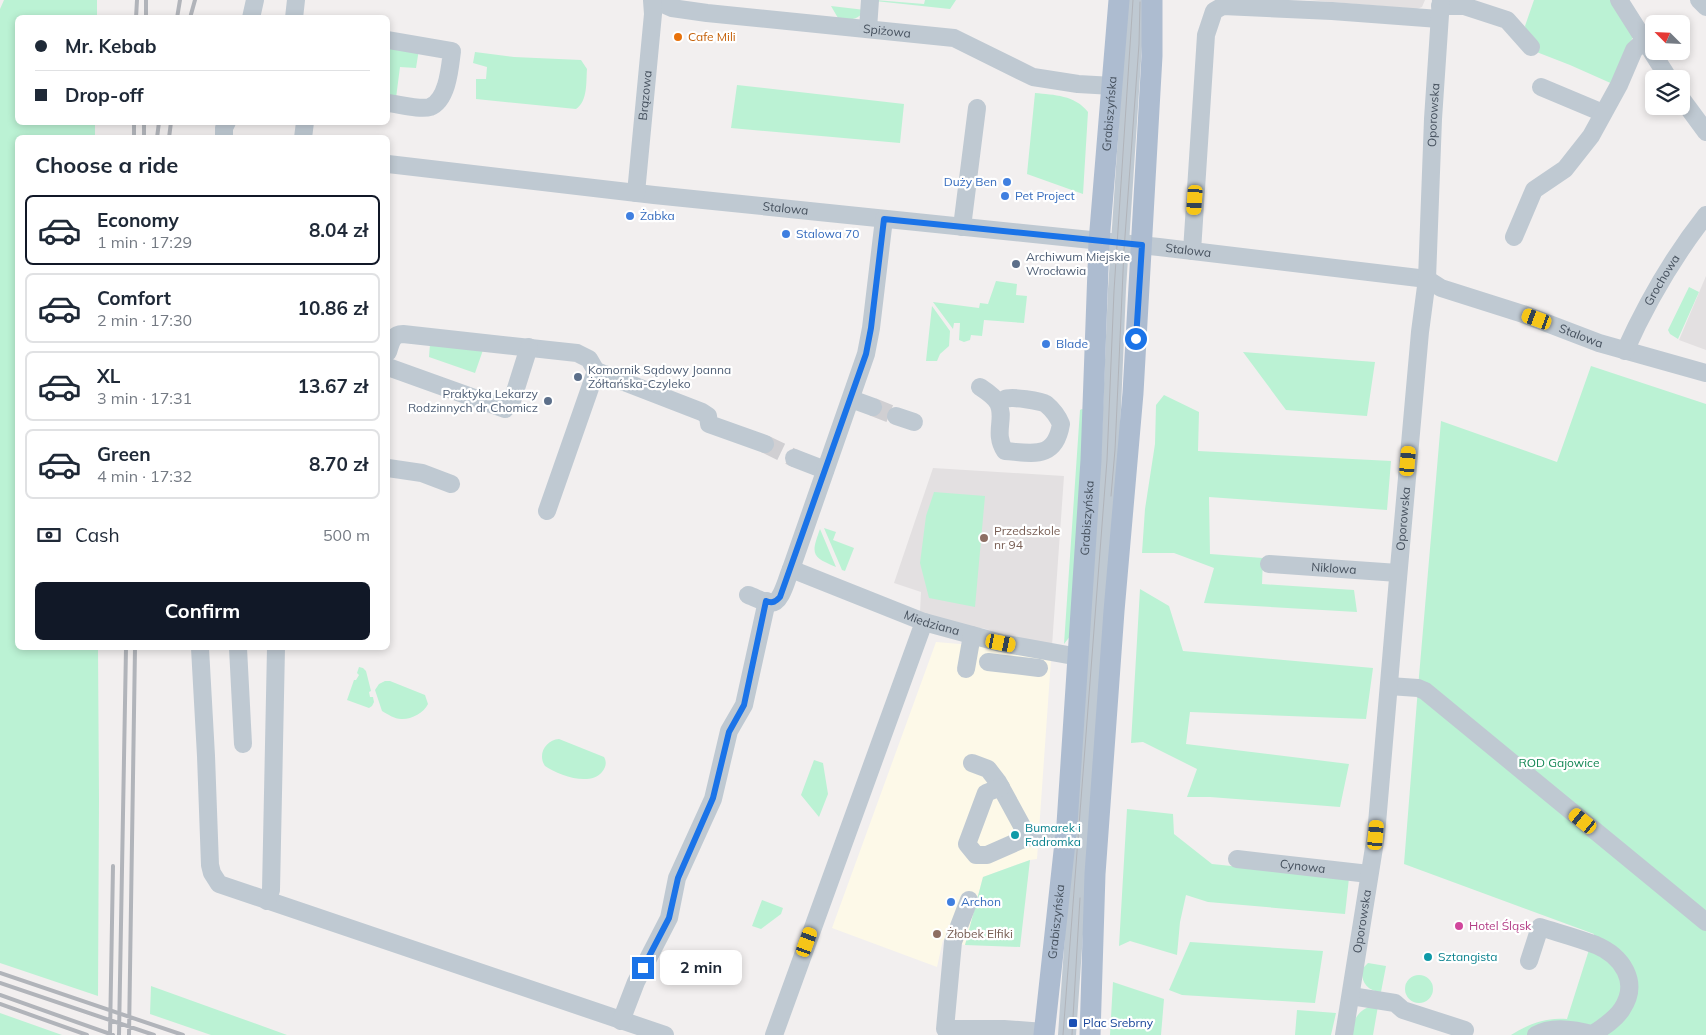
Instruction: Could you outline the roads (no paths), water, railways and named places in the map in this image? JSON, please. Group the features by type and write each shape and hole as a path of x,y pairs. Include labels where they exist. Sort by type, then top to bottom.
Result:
{"main road":[{"name":"Grabiszyńska","path":"1044,1033 1066,838 1091,460 1099,242 1120,0"},
{"path":"1090,1035 1095,874 1114,611 1133,393 1142,245 1152,56 1152,0"}],"street":[{"path":"252,15 255,0"},
{"path":"294,15 296,0"},
{"name":"Spiżowa","path":"653,0 672,8 741,8 868,28 954,38 1033,77 1078,84 1113,86"},
{"name":"Brązowa","path":"636,193 653,0"},
{"path":"868,28 870,0"},
{"path":"1066,1035 1110,455 1120,243 1136,0"},
{"path":"1619,0 1662,70"},
{"path":"1700,0 1706,8"},
{"path":"1192,251 1206,35 1214,11 1223,3 1332,11 1464,6 1506,20 1531,47"},
{"name":"Oporowska","path":"1344,1035 1376,835 1420,332 1427,279 1433,119 1440,8"},
{"path":"390,40 452,51 449,78 436,103 430,107 390,103"},
{"path":"1514,236 1534,190 1565,169 1590,136 1619,85 1634,50 1644,41"},
{"path":"1541,87 1603,113"},
{"path":"962,228 977,108"},
{"path":"1690,110 1706,132"},
{"name":"Stalowa","path":"390,164 636,193 1142,245 1427,279 1441,288 1523,314 1594,341 1706,373"},
{"name":"Grochowa","path":"1624,351 1664,274 1706,215"},
{"path":"748,595 771,603 776,601 780,597 791,569 866,354 867,327 884,219"},
{"path":"390,346 393,338 399,334 580,354 592,362 596,371 547,511"},
{"path":"390,368 504,409 512,401 529,347"},
{"path":"596,371 702,412 708,416 709,424 765,444"},
{"path":"980,387 992,395 999,404"},
{"path":"851,400 872,407"},
{"path":"896,416 914,422"},
{"path":"794,458 825,470"},
{"path":"390,468 422,473 451,484"},
{"name":"Niklowa","path":"1269,564 1398,572"},
{"name":"Miedziana","path":"791,569 924,622 1009,645 1079,657"},
{"path":"621,1021 636,982 669,918 678,878 713,798 729,732 744,705 766,601"},
{"path":"774,1035 924,622"},
{"path":"966,669 972,635"},
{"path":"200,650 212,873 215,880 224,887 267,902 665,1035"},
{"path":"238,650 243,744"},
{"path":"267,902 271,890 276,650"},
{"path":"988,662 1039,668"},
{"path":"1389,686 1418,688 1425,691 1706,922"},
{"path":"972,763 988,769 1001,787 1028,837"},
{"path":"1001,787 986,793 967,844 976,855 987,855 1028,837 1066,838"},
{"name":"Cynowa","path":"1237,859 1370,874"},
{"path":"969,900 953,942 946,1029 1004,1029 1044,1033"},
{"path":"1529,961 1540,928 1596,945 1611,952 1624,965 1629,977 1629,992 1622,1010 1594,1035 1567,1029 1536,1035"},
{"path":"1351,996 1395,1003 1403,1010 1465,1030"}],"tunnel":[{"path":"873,407 896,416"},
{"path":"765,444 794,458"}],"tram line":[{"path":"1063,1035 1107,460 1114,291 1133,0"},
{"path":"1111,496 1140,2"},
{"path":"1072,1035 1080,898"}],"railway":[{"path":"136,15 137,0"},
{"path":"146,0 146,15"},
{"path":"178,15 180,0"},
{"path":"191,15 195,0"},
{"path":"134,125 134,135"},
{"path":"144,125 144,135"},
{"path":"157,135 159,125"},
{"path":"169,135 171,125"},
{"path":"119,1035 126,650"},
{"path":"129,1035 135,650"},
{"path":"110,1035 113,866"},
{"path":"0,973 183,1035"},
{"path":"0,983 154,1035"},
{"path":"0,995 113,1035"},
{"path":"0,1004 87,1035"}],"place":[{"name":"Cafe Mili","path":"678,37"},
{"name":"Duży Ben","path":"1007,182"},
{"name":"Pet Project","path":"1005,196"},
{"name":"Żabka","path":"630,216"},
{"name":"Stalowa 70","path":"786,234"},
{"name":"Archiwum Miejskie Wrocławia","path":"1016,264"},
{"name":"Blade","path":"1046,344"},
{"name":"Komornik Sądowy Joanna Żółtańska-Czyleko","path":"578,377"},
{"name":"Praktyka Lekarzy Rodzinnych dr Chomicz","path":"548,401"},
{"name":"Przedszkole nr 94","path":"984,538"},
{"name":"Bumarek i Fadromka","path":"1015,835"},
{"name":"Archon","path":"951,902"},
{"name":"Hotel Śląsk","path":"1459,926"},
{"name":"Żłobek Elfiki","path":"937,934"},
{"name":"Sztangista","path":"1428,957"},
{"name":"Plac Srebrny","path":"1073,1023"}],"park label":[{"name":"ROD Gajowice","path":"1559,763"}]}
